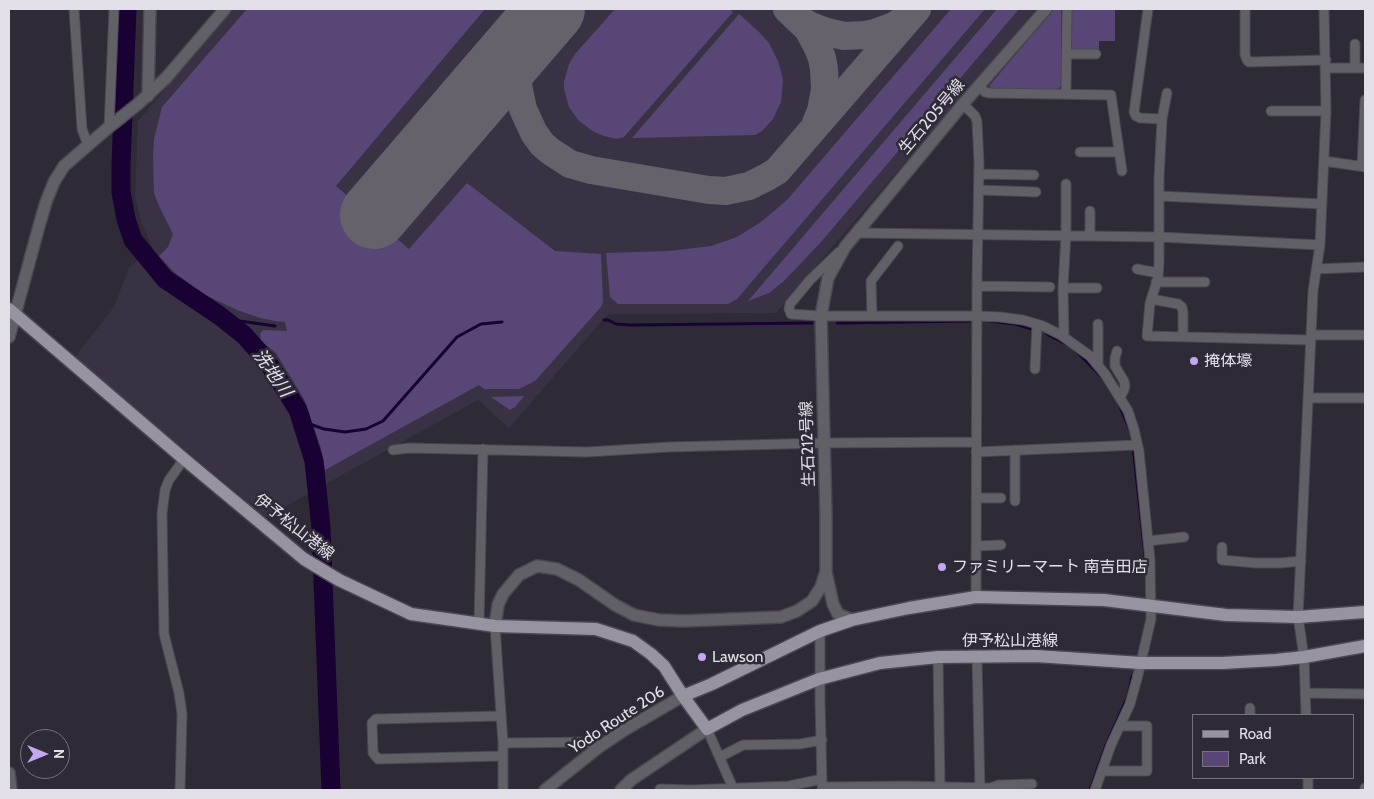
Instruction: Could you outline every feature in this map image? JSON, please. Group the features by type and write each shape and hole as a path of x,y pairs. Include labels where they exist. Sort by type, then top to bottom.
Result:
{"main road":[{"name":"伊予松山港線","path":"12,311 184,459 308,562 339,580 411,614 495,626 596,629 633,641 664,666 707,729 742,710 819,679 880,663 938,657 1036,656 1141,663 1222,663 1304,657 1365,646"},
{"path":"683,696 712,684 820,630 852,620 976,597 1104,600 1226,614 1298,618 1365,612"}],"street":[{"path":"74,9 82,129 88,144"},
{"path":"112,125 114,9"},
{"path":"148,96 150,9"},
{"path":"9,337 12,311 39,226 54,182 64,166 88,144 148,96 166,78 225,9"},
{"name":"生石205号線","path":"845,247 963,104 1046,9"},
{"path":"1066,93 1067,9"},
{"path":"1148,9 1134,112 1140,118 1162,119"},
{"path":"1245,9 1245,56 1249,62 1326,64 1365,68"},
{"path":"1306,714 1304,657 1298,618 1311,338 1316,269 1320,245 1324,161 1326,64 1324,9"},
{"path":"1355,44 1355,68"},
{"path":"1067,54 1096,54"},
{"path":"979,86 985,92 990,93 1111,94 1122,171"},
{"path":"1167,93 1162,119 1160,237 1157,277 1151,299 1147,336 1311,338 1365,335"},
{"path":"1324,161 1364,166 1365,100"},
{"path":"963,104 975,116 977,121 979,174 976,597"},
{"path":"1271,110 1326,111"},
{"path":"1080,152 1119,152"},
{"path":"979,174 1034,175"},
{"path":"1064,337 1063,288 1066,184"},
{"path":"979,190 1036,192"},
{"path":"1160,196 1322,204"},
{"path":"1090,211 1090,236"},
{"path":"857,233 1160,237 1320,245"},
{"path":"872,316 871,281 898,246"},
{"path":"845,247 810,280 790,304 791,314 821,316 977,316 1012,318 1037,324 1064,337 1085,352 1098,365 1128,411 1134,429 1134,445 1148,541 1151,620 1130,704 1111,745 1095,790"},
{"name":"生石212号線","path":"826,572 821,316 828,278 845,247"},
{"path":"1316,269 1365,267"},
{"path":"1137,269 1157,277 1205,282"},
{"path":"977,286 1050,287"},
{"path":"1063,288 1097,288"},
{"path":"1151,299 1178,304 1182,307 1183,337"},
{"path":"1035,369 1037,324"},
{"path":"1098,324 1098,365"},
{"path":"1117,351 1114,358 1115,366 1125,386 1120,397"},
{"path":"1308,398 1365,398"},
{"path":"393,450 409,448 587,452 669,447 824,442 976,442"},
{"path":"976,452 1134,445"},
{"path":"479,624 483,449"},
{"path":"1014,501 1015,450"},
{"path":"180,790 181,703 164,634 162,514 165,490 169,480 184,459"},
{"path":"976,498 1001,498"},
{"path":"1148,541 1184,537"},
{"path":"976,546 1001,545"},
{"path":"1222,547 1222,560 1280,564 1301,561"},
{"path":"503,790 503,743 495,626 498,606 503,594 519,575 537,566 557,570 572,576 615,605 634,614 659,620 684,621 781,618 797,611 812,601 821,587 826,572"},
{"path":"826,572 833,604 838,614 852,620"},
{"path":"820,630 819,679 822,785"},
{"path":"938,657 940,787"},
{"path":"977,657 980,789"},
{"path":"1305,693 1365,694"},
{"name":"Yodo Route 206","path":"545,790 599,747 683,696"},
{"path":"501,716 376,718 372,723 373,753 378,759 503,756"},
{"path":"1102,771 1147,771 1147,726 1120,726"},
{"path":"621,790 631,780 707,729 733,788"},
{"path":"720,757 743,745 800,744 822,740"},
{"path":"503,743 593,742 599,747"},
{"path":"9,773 11,790"},
{"path":"660,790 822,785 980,789 999,785 1026,786"}],"shaded area":[{"path":"234,9 1036,9 776,313 608,314 509,428 478,400 266,517 75,357 114,307 129,267 153,249 142,224 135,197 138,121"}],"green space":[{"path":"247,9 485,9 336,186 409,249 467,183 555,251 601,254 603,302 601,307 535,381 519,389 484,389 479,385 325,470 321,448 304,399 276,353 261,341 260,334 263,330 287,331 285,322 260,318 237,310 203,294 175,273 159,256 168,247 173,234 154,193 154,139 162,107"},
{"path":"615,9 730,9 733,12 624,137 617,139 594,132 579,121 569,107 564,89 569,64 575,54"},
{"path":"951,9 985,9 737,299 728,304 618,304 610,297 606,253 669,251 711,246 737,237 761,222 787,200"},
{"path":"997,9 1019,9 821,242 784,281 769,293 748,301"},
{"path":"1054,9 1061,9 1062,85 1057,90 993,90 989,86"},
{"path":"1070,9 1115,9 1115,41 1099,41 1099,51 1069,50"},
{"path":"739,14 769,43 778,61 783,79 782,93 781,102 773,119 762,131 755,135 632,138"},
{"path":"524,396 510,410 491,397"}],"waterway":[{"name":"洗地川","path":"127,9 121,192 126,219 133,240 165,279 220,316 244,335 267,361 298,410 314,461 321,528 331,790"},
{"path":"220,316 275,326"},
{"path":"604,320 616,324 631,325 812,323"},
{"path":"837,323 972,321"},
{"path":"990,321 1015,324 1032,329"},
{"path":"301,421 324,429 345,432 366,429 383,421 457,337 481,324 502,322"},
{"path":"1047,334 1066,344"},
{"path":"1075,350 1104,379"},
{"path":"1118,402 1129,428"},
{"path":"1133,446 1146,564"},
{"path":"1090,790 1106,745 1128,696 1132,677"}],"taxiway":[{"path":"787,9 808,29 822,58 825,89 821,111 816,123"},
{"path":"536,26 521,59 518,85 523,109 534,133 550,151 570,164 591,170 709,190 726,191 749,186 777,171 917,9"},
{"path":"799,19 811,26 844,36 875,33 894,26 903,20"}],"runway":[{"path":"374,215 551,9"}],"place":[{"name":"掩体壕","path":"1194,361"},
{"name":"ファミリーマート 南吉田店","path":"942,567"},
{"name":"Lawson","path":"702,657"}]}
